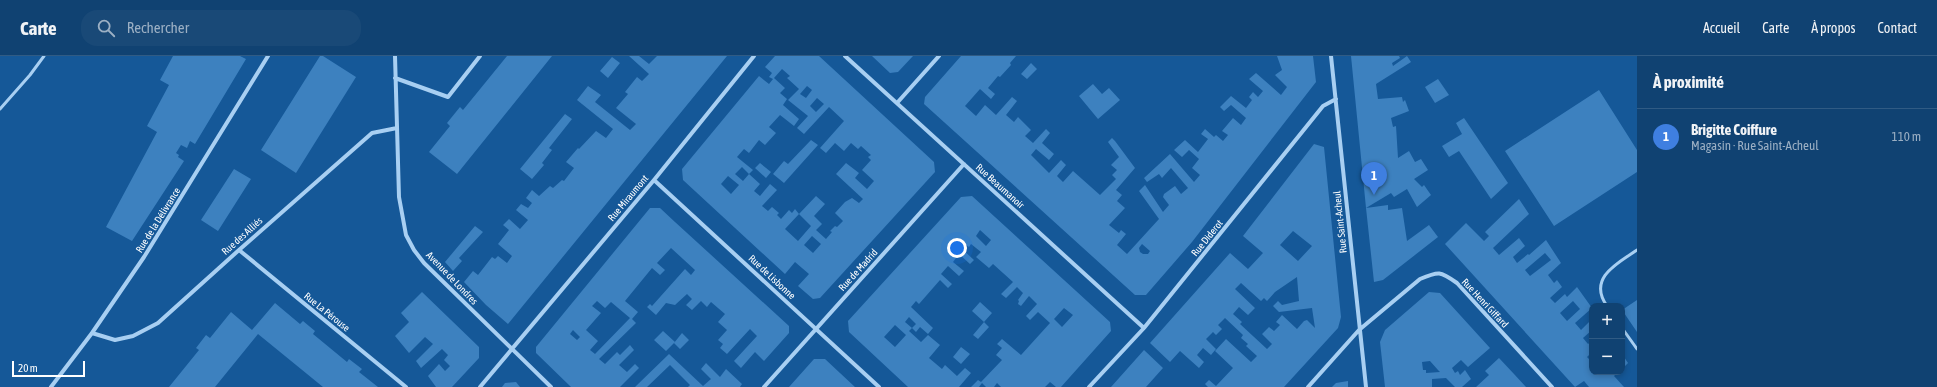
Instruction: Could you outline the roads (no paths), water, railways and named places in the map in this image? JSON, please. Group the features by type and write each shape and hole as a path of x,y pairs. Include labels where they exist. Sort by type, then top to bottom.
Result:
{"street":[{"name":"Rue de la Délivrance","path":"51,387 92,333 152,245 268,56"},
{"name":"Avenue de Londres","path":"395,56 399,198 406,235 424,263 551,387"},
{"path":"395,78 448,97 480,56"},
{"name":"Rue Miraumont","path":"480,387 654,180 754,56"},
{"name":"Rue Beaumanoir","path":"845,56 1144,328"},
{"path":"896,103 939,56"},
{"name":"Rue Saint-Acheul","path":"1331,56 1366,387"},
{"name":"Rue Diderot","path":"1090,387 1144,328 1323,106 1336,99"},
{"name":"Rue des Alliés","path":"92,333 115,340 133,336 158,323 372,133 397,128"},
{"name":"Rue de Madrid","path":"764,387 964,164"},
{"name":"Rue de Lisbonne","path":"654,180 879,387"},
{"name":"Rue La Pérouse","path":"239,250 406,387"},
{"name":"Rue Henri Giffard","path":"1359,330 1420,279 1432,274 1443,273 1457,283 1552,387"},
{"path":"1308,387 1359,330"}],"lane":[{"path":"0,109 30,75 44,56"},
{"path":"1605,303 1600,284 1608,270 1637,250"},
{"path":"1625,332 1637,349"}],"place":[{"name":"Brigitte Coiffure","path":"1374,195"}]}
